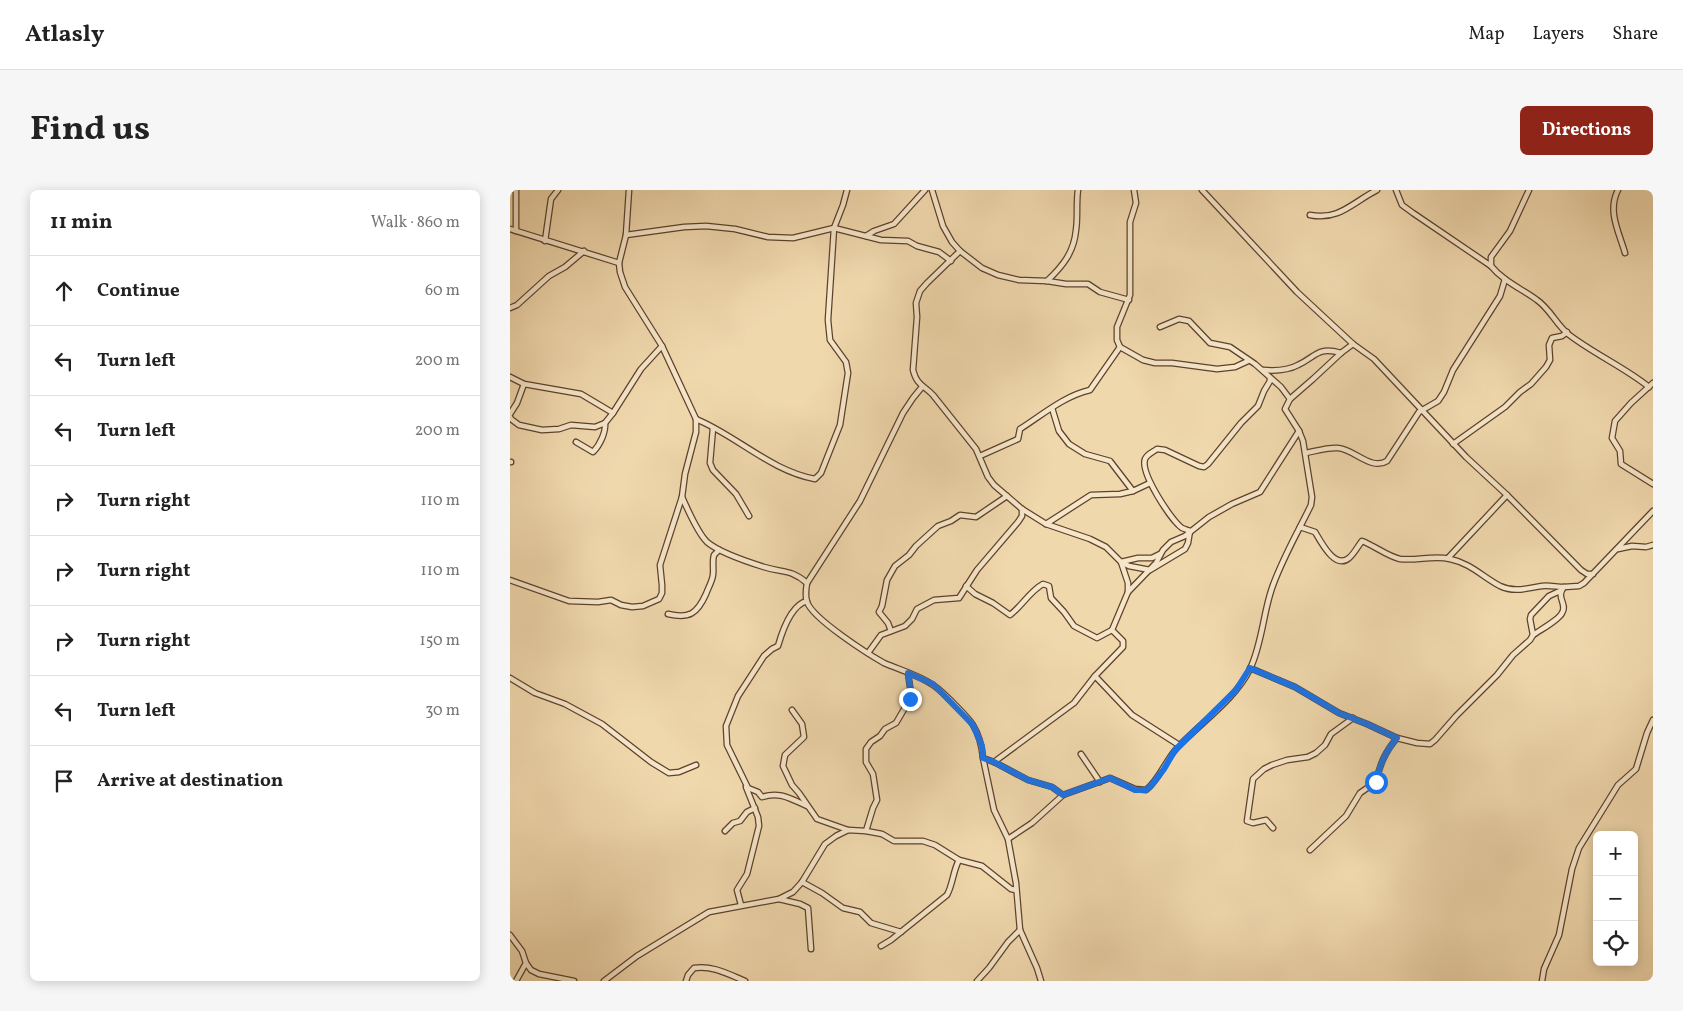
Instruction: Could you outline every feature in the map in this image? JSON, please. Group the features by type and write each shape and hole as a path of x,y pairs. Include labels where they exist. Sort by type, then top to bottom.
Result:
{"street":[{"path":"516,190 516,231"},
{"path":"545,241 551,199 558,190"},
{"path":"510,580 569,601 598,602 611,600 621,605 632,607 647,604 659,598 662,593 660,565 682,497 685,474 696,432 696,419 662,346 625,287 620,272 630,190"},
{"path":"696,419 776,464 805,477 815,479 821,473 840,424 848,373 846,362 830,340 828,320 834,228 847,190"},
{"path":"866,236 894,224 925,190"},
{"path":"932,190 943,226 952,242 960,251 982,268 998,276 1018,280 1047,280 1066,284 1088,284 1100,292 1129,300"},
{"path":"1047,280 1061,268 1072,250 1076,230 1078,190"},
{"path":"1134,190 1136,203 1130,222 1129,300 1117,327 1116,340 1120,347 1154,364 1172,363 1217,369 1235,367 1248,361"},
{"path":"1202,190 1297,292 1353,344 1374,359 1453,444 1507,495 1581,570 1587,574 1593,574"},
{"path":"1310,215 1320,217 1343,212 1377,190"},
{"path":"1396,190 1402,205 1539,301 1567,332 1596,353 1651,385 1615,421 1612,438 1620,451 1621,464 1653,484"},
{"path":"1491,266 1491,257 1510,231 1529,190"},
{"path":"1618,190 1613,205 1614,216 1625,252"},
{"path":"626,234 706,226 735,229 768,237 793,238 834,228 881,240 908,242 945,255 951,261"},
{"path":"510,229 620,263"},
{"path":"510,308 518,305 549,276 565,267 584,251"},
{"path":"960,251 920,291 916,303 917,317 913,370 922,387 933,395 976,448 988,477 1022,509 1046,524 1090,539 1106,547 1121,562 1129,566 1150,570 1185,548 1190,531"},
{"path":"1306,453 1340,448 1376,464 1383,464 1387,461 1410,423 1422,409 1430,407 1438,401 1444,392 1453,370 1500,296 1505,279"},
{"path":"1160,327 1179,319 1189,321 1210,343 1230,347 1262,370 1290,399"},
{"path":"1453,444 1505,407 1520,392 1532,384 1546,368 1550,360 1549,345 1552,338 1562,336 1567,332"},
{"path":"1008,839 1032,823 1063,795 1110,778 1135,790 1146,790 1164,769 1180,745 1236,690 1250,668 1272,589 1312,504 1306,453 1299,431 1285,409 1290,399 1353,344"},
{"path":"524,384 510,417 519,425 542,430 559,429 571,424 595,426 605,423 613,414 642,369 662,346"},
{"path":"980,456 1018,439 1020,430 1052,408 1079,392 1090,390 1120,347"},
{"path":"1262,370 1278,371 1299,365 1321,351 1341,353"},
{"path":"510,378 524,384 581,394 613,414"},
{"path":"1190,531 1181,527 1150,483 1144,465 1146,456 1157,449 1165,450 1204,467 1258,406 1270,382 1270,378"},
{"path":"922,387 904,413 860,501 807,583 807,602 827,624 853,645 933,684 973,725 982,746 994,810 1008,839 1020,930 1041,981"},
{"path":"1052,408 1059,431 1068,444 1085,454 1110,461 1133,491"},
{"path":"576,442 593,452 597,448 605,423"},
{"path":"713,428 710,463 713,470 736,494 749,516"},
{"path":"966,586 975,594 993,603 1010,615 1037,588 1043,584 1049,586 1051,598 1074,626 1097,638 1112,630 1128,592 1156,564 1161,554 1171,542 1185,536 1209,517 1232,504 1260,492 1299,431"},
{"path":"1046,524 1091,495 1120,494 1133,491 1150,483"},
{"path":"1448,558 1507,495"},
{"path":"891,631 888,623 879,612 882,606 884,588 894,566 909,555 938,526 960,515 976,517 1006,496"},
{"path":"682,497 707,542 719,550 766,567 792,572 807,583"},
{"path":"868,653 881,635 905,626 912,619 917,609 934,600 959,598 977,570 1018,522 1022,516 1022,509"},
{"path":"1300,527 1315,532 1323,546 1336,560 1342,561 1349,558 1362,541 1398,558 1417,560 1448,558 1471,566 1500,586 1522,591 1544,586 1563,588 1579,586 1593,574 1653,511"},
{"path":"1617,549 1653,545"},
{"path":"668,614 681,617 691,614 702,603 714,574 714,555 719,550"},
{"path":"1121,562 1138,558 1152,558 1161,554"},
{"path":"1121,562 1128,583 1128,592"},
{"path":"1250,668 1295,687 1339,713 1397,738 1430,744 1497,676 1512,655 1530,640 1533,635 1562,614 1564,608 1560,598 1563,588"},
{"path":"1533,635 1531,615 1549,596 1563,588"},
{"path":"741,906 736,890 746,874 759,826 755,808 727,745 726,726 738,696 747,681 764,656 778,646 784,627 798,606 807,602"},
{"path":"994,762 1074,703 1095,676 1123,647 1123,641 1112,630"},
{"path":"866,831 872,808 877,800 873,774 866,762 866,749 885,729 896,723 910,699 908,673"},
{"path":"1095,676 1132,714 1180,745"},
{"path":"510,678 535,693 565,704 602,724 651,762 670,773 679,772 696,765"},
{"path":"792,710 802,724 804,737 785,755 783,766 792,785 817,819 848,830 882,834 894,841 923,841 935,845 959,860 982,866 1011,889 1016,890"},
{"path":"1273,828 1266,820 1253,823 1247,821 1253,779 1272,765 1287,760 1308,757 1316,753 1325,745 1331,734 1353,718"},
{"path":"1541,980 1559,935 1572,869 1579,848 1618,785 1636,768 1653,720"},
{"path":"1310,850 1346,816 1360,793 1376,782 1380,763 1397,738"},
{"path":"1081,754 1100,782"},
{"path":"983,758 1028,780 1052,787 1063,795"},
{"path":"746,787 758,792 762,797 771,794 784,795 808,806"},
{"path":"726,831 733,823 740,822 747,812 755,808"},
{"path":"604,981 637,956 709,912 779,899 793,892 802,882 825,844 848,830"},
{"path":"881,946 948,895 955,867 959,860"},
{"path":"802,882 843,908 860,912 871,923 901,932"},
{"path":"779,899 808,908 811,950"},
{"path":"976,981 1020,930"},
{"path":"510,935 522,951 526,963 531,970 538,974 574,981"},
{"path":"516,981 526,963"},
{"path":"686,981 694,968 704,966 717,969 745,981"},
{"path":"546,981 547,975"}],"route":[{"path":"910,699 908,673 933,684 973,725 982,746 983,758 1028,780 1052,787 1063,795 1110,778 1139,791 1146,790 1151,786 1175,750 1236,690 1250,668 1295,687 1339,713 1397,738 1380,763 1376,782"}]}
